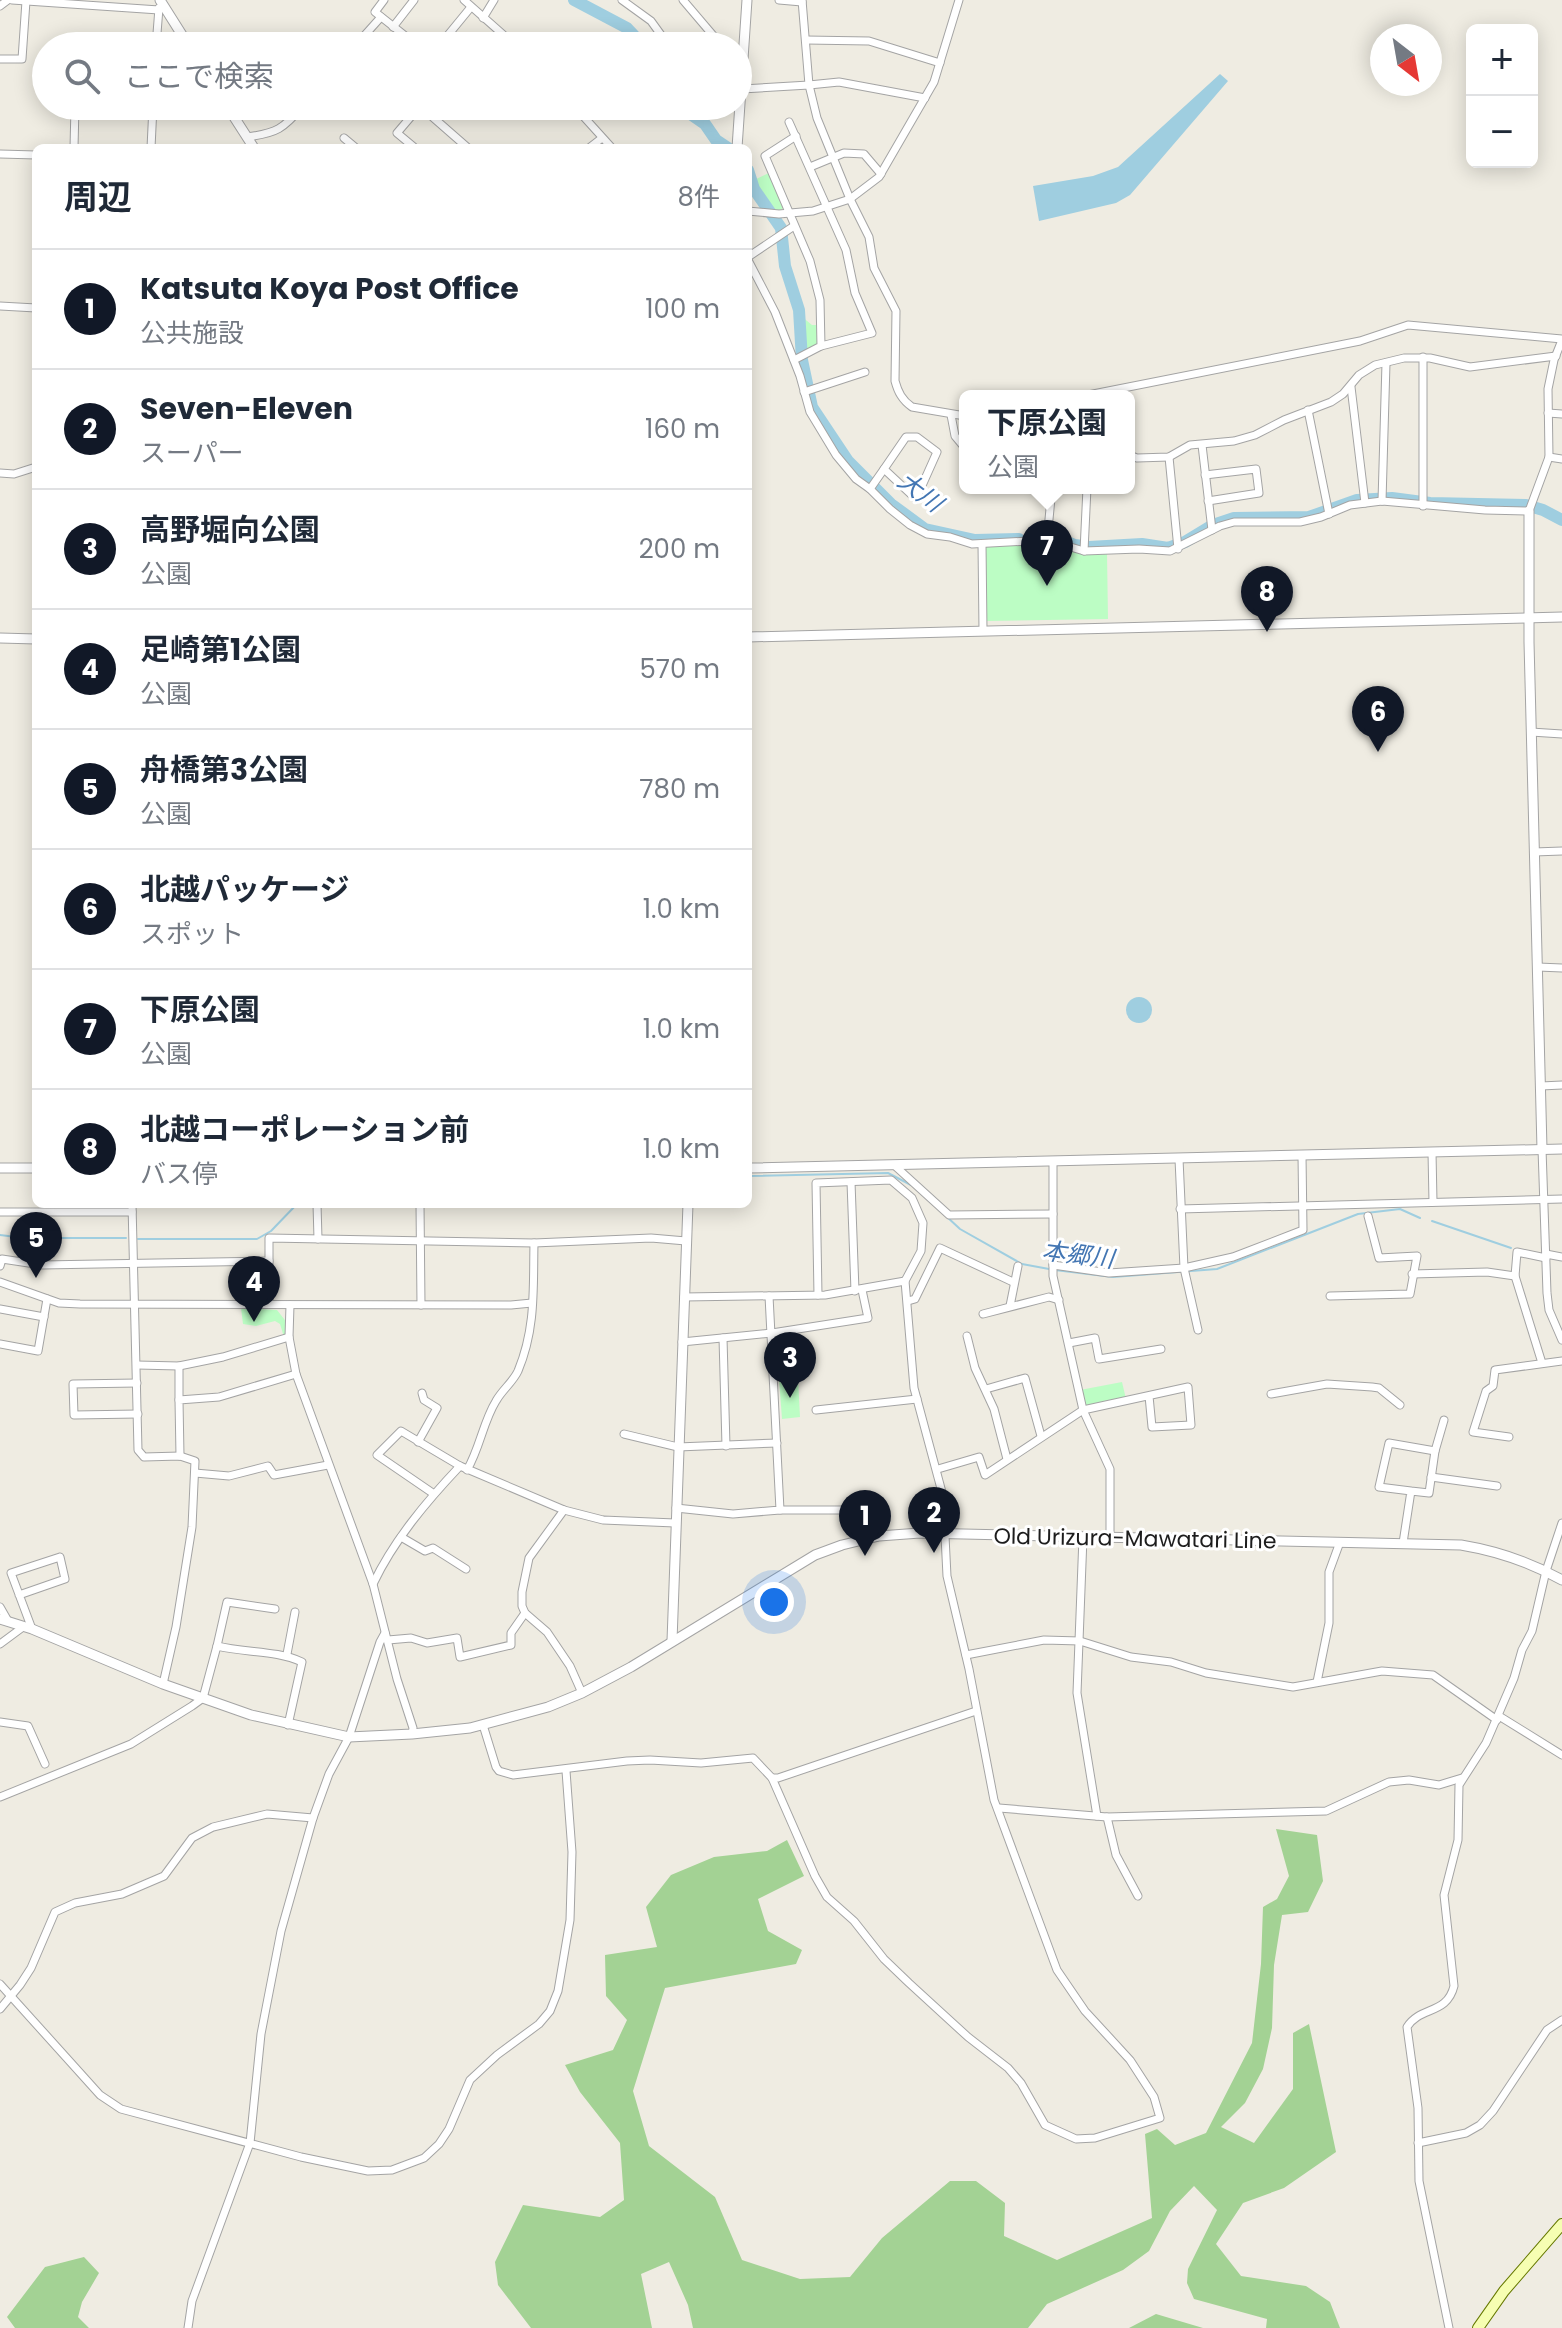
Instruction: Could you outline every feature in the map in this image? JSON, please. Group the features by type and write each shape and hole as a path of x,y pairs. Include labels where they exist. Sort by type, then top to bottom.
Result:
{"main road":[{"path":"1478,2328 1504,2291 1562,2224"}],"street":[{"path":"0,6 10,0 160,3"},
{"path":"384,0 375,12 400,32"},
{"path":"393,27 414,0"},
{"path":"464,0 500,32"},
{"path":"483,18 494,0"},
{"path":"622,0 651,21 659,32"},
{"path":"635,9 643,0"},
{"path":"745,32 747,0"},
{"path":"779,0 802,1 809,85 817,118 869,237 874,268 896,311 897,388 912,407 959,416"},
{"path":"752,211 779,214 827,207 850,199 881,174 934,82 959,0"},
{"path":"0,59 22,59 26,1"},
{"path":"685,1 710,32"},
{"path":"157,32 160,3"},
{"path":"160,3 180,32"},
{"path":"450,32 471,7"},
{"path":"368,32 381,17"},
{"path":"806,40 869,41 940,63"},
{"path":"752,88 839,82 925,98"},
{"path":"74,144 75,120"},
{"path":"151,144 152,120"},
{"path":"236,120 251,144"},
{"path":"247,137 272,134 291,120"},
{"path":"408,120 397,133 410,144"},
{"path":"436,120 463,144"},
{"path":"586,120 608,144"},
{"path":"737,144 739,120"},
{"path":"789,122 846,250 855,293 872,333 821,346 799,357"},
{"path":"796,136 765,156 792,227 810,261 820,300 821,346"},
{"path":"344,138 351,144"},
{"path":"594,144 602,138"},
{"path":"810,167 844,153 864,154 881,174"},
{"path":"0,154 32,155"},
{"path":"752,256 792,227"},
{"path":"752,266 799,357 810,412 845,468 918,531 982,544 1048,537 1084,547 1170,551 1211,526 1234,522 1300,522 1365,500 1382,498 1530,510"},
{"path":"0,306 32,308"},
{"path":"1113,390 1360,341 1408,325 1562,340 1548,389 1549,457 1530,510 1531,732 1546,1256 1549,1310 1562,1340"},
{"path":"1135,457 1169,457 1190,445 1234,441 1255,435 1331,402 1351,387 1359,375 1375,365 1423,357 1470,367 1556,356"},
{"path":"1423,357 1424,502"},
{"path":"1382,498 1386,363"},
{"path":"804,392 865,372"},
{"path":"1351,387 1365,500"},
{"path":"1308,410 1328,511"},
{"path":"1548,413 1562,414"},
{"path":"951,415 959,441"},
{"path":"870,488 906,437 917,437 937,452 916,499 884,469"},
{"path":"1202,445 1211,526"},
{"path":"1169,457 1178,545"},
{"path":"1549,457 1562,459"},
{"path":"0,473 14,474 32,468"},
{"path":"1205,475 1256,469 1259,493 1208,501"},
{"path":"1048,537 1052,494"},
{"path":"1084,547 1087,494"},
{"path":"982,544 983,630"},
{"path":"752,637 1562,617"},
{"path":"0,638 32,639"},
{"path":"1531,732 1562,734"},
{"path":"1534,852 1562,851"},
{"path":"1538,967 1562,968"},
{"path":"1541,1086 1562,1085"},
{"path":"752,1168 1562,1149"},
{"path":"1432,1152 1433,1202"},
{"path":"1053,1265 1109,1273 1185,1272 1303,1230 1302,1155"},
{"path":"1179,1159 1185,1272 1198,1330"},
{"path":"1053,1161 1053,1276 1083,1410 1110,1469 1110,1537"},
{"path":"894,1165 949,1215 1053,1214"},
{"path":"0,1168 32,1168"},
{"path":"897,1183 902,1172"},
{"path":"483,1725 499,1771 513,1775 639,1760 701,1763 753,1758 772,1778 827,1897 854,1921 884,1959 909,1983 968,2037 1008,2068 1021,2083 1045,2125 1076,2139 1095,2138 1160,2118 1154,2097 1130,2060 1091,2018 1057,1970 994,1800 947,1576 943,1496 938,1469 917,1399 905,1281 921,1251 923,1223 912,1198 897,1183 891,1180 816,1183 818,1295"},
{"path":"682,1342 772,1333 868,1318 858,1290 851,1182"},
{"path":"1180,1209 1562,1199"},
{"path":"0,1212 132,1208 138,1450 144,1457 193,1458 195,1473 192,1527 163,1684"},
{"path":"317,1208 318,1239"},
{"path":"420,1208 421,1305"},
{"path":"672,1641 688,1208"},
{"path":"1330,1296 1410,1294 1417,1256 1379,1258 1368,1216"},
{"path":"269,1304 269,1238 534,1243 651,1238 686,1241"},
{"path":"373,1584 385,1558 434,1494 475,1455 495,1402 517,1373 534,1316 534,1243"},
{"path":"908,1301 915,1299 940,1248 1013,1282"},
{"path":"1542,1363 1515,1276 1517,1252 1562,1257"},
{"path":"0,1266 2,1259 42,1265 269,1261"},
{"path":"1010,1306 1018,1266"},
{"path":"1412,1274 1487,1272 1515,1276"},
{"path":"684,1297 818,1295 905,1281"},
{"path":"0,1282 59,1303 532,1303"},
{"path":"769,1296 780,1510"},
{"path":"983,1314 1049,1297 1059,1300"},
{"path":"0,1344 38,1351 47,1299"},
{"path":"290,1305 289,1337 296,1374 373,1584 413,1728 412,1734"},
{"path":"0,1309 44,1317"},
{"path":"967,1336 1007,1459"},
{"path":"137,1365 179,1366 223,1357 289,1337"},
{"path":"723,1338 726,1446"},
{"path":"1069,1343 1095,1338 1099,1359 1161,1349"},
{"path":"1509,1437 1473,1432 1486,1391 1493,1386 1495,1370 1562,1361"},
{"path":"179,1366 180,1456"},
{"path":"179,1400 219,1397 296,1374"},
{"path":"986,1389 1025,1378 1041,1436"},
{"path":"137,1383 73,1384 74,1415 138,1414"},
{"path":"1271,1394 1327,1384 1372,1387 1379,1388 1400,1405"},
{"path":"938,1469 979,1457 985,1475 1083,1410 1188,1387 1191,1425 1152,1427 1149,1396"},
{"path":"418,1442 437,1408 424,1400 422,1393"},
{"path":"816,1410 917,1399"},
{"path":"1435,1451 1389,1443 1379,1487 1429,1493 1435,1451 1444,1420"},
{"path":"434,1494 377,1455 401,1431 464,1468 564,1510 603,1520 675,1523"},
{"path":"624,1434 678,1447 777,1443"},
{"path":"195,1473 229,1476 268,1466 274,1475 328,1465"},
{"path":"1431,1477 1497,1486"},
{"path":"1403,1543 1411,1491"},
{"path":"676,1508 733,1514 780,1510 863,1510 874,1518 877,1537"},
{"path":"564,1510 529,1558 522,1592 525,1613 547,1632 570,1666 582,1693"},
{"path":"1449,2328 1419,2181 1418,2108 1407,2027 1416,2017 1447,2002 1452,1995 1454,1986 1445,1890 1458,1840 1459,1785 1498,1718 1532,1631 1546,1571 1562,1523"},
{"name":"Old Urizura-Mawatari Line","path":"4,1620 203,1698 288,1725 349,1737 412,1734 483,1725 522,1715 582,1693 794,1565 842,1545 877,1537 946,1534 1461,1545 1489,1549 1562,1580"},
{"path":"401,1537 425,1551 433,1548 466,1569"},
{"path":"1083,1537 1077,1693 1097,1816"},
{"path":"1317,1682 1329,1623 1329,1572 1340,1542"},
{"path":"0,1644 28,1628 11,1573 60,1557 65,1579 19,1595"},
{"path":"0,1797 131,1744 203,1698 227,1602 275,1609"},
{"path":"0,1607 4,1620"},
{"path":"287,1654 295,1612"},
{"path":"188,2328 192,2301 250,2143 261,2034 275,1961 313,1818 329,1774 349,1737 380,1642 387,1637 411,1638 427,1643 457,1638 460,1657 511,1645 511,1633 525,1613"},
{"path":"966,1655 1044,1640 1080,1641 1131,1657 1293,1687 1382,1671 1433,1675 1562,1755"},
{"path":"217,1646 237,1651 287,1654 302,1662 288,1725"},
{"path":"772,1778 976,1711"},
{"path":"0,1722 28,1726 45,1764"},
{"path":"0,1984 100,2095 121,2109 315,2161 384,2171 415,2163 439,2144 470,2080 539,2024 550,2011 558,1991 570,1920 572,1852 566,1771"},
{"path":"999,1808 1107,1817 1326,1811 1389,1782 1409,1780 1439,1785 1464,1777"},
{"path":"0,2009 31,1968 55,1912 75,1903 122,1894 164,1876 192,1838 213,1827 267,1814 313,1818"},
{"path":"1107,1817 1116,1855 1138,1896"},
{"path":"1418,2143 1466,2133 1480,2125 1493,2111 1547,2030 1562,2020"}],"green space":[{"path":"771,172 784,205 782,210 770,210 752,181"},
{"path":"801,316 812,325 820,325 820,345 803,354"},
{"path":"1037,543 1079,553 1107,553 1108,619 986,621 986,547"},
{"path":"241,1308 277,1310 288,1324 284,1337 280,1324 275,1321 256,1326 243,1324"},
{"path":"798,1377 800,1417 782,1419 779,1379"},
{"path":"1122,1382 1126,1399 1085,1408 1080,1390"},
{"path":"1276,1829 1317,1835 1323,1881 1308,1912 1282,1915 1274,1965 1272,2028 1263,2069 1245,2103 1221,2127 1254,2143 1293,2089 1293,2033 1309,2024 1336,2152 1284,2188 1243,2203 1216,2244 1241,2276 1306,2286 1330,2302 1340,2328 1266,2328 1267,2319 1194,2299 1187,2283 1188,2269 1217,2210 1194,2186 1170,2211 1149,2251 1123,2270 1047,2304 1028,2328 693,2328 688,2305 669,2262 641,2274 652,2328 531,2328 498,2285 495,2262 523,2205 600,2217 624,2200 620,2143 580,2092 565,2065 613,2050 627,2020 606,1996 605,1955 657,1947 646,1907 671,1875 714,1857 767,1851 787,1840 804,1876 758,1899 768,1931 802,1950 796,1964 665,1988 633,2091 649,2146 715,2197 742,2260 800,2279 850,2277 882,2238 950,2181 976,2181 1005,2203 1004,2236 1057,2260 1152,2218 1145,2134 1157,2129 1175,2145 1206,2133 1252,2043 1261,1964 1263,1907 1277,1899 1289,1876"},
{"path":"84,2257 99,2273 82,2302 78,2317 89,2328 15,2328 7,2317 45,2267"},
{"path":"1156,2314 1203,2328 1129,2328"}],"water":[{"path":"1220,74 1228,81 1130,195 1116,203 1039,221 1033,186 1093,176 1118,167"},
{"path":"1139,997 1148,1001 1152,1010 1148,1019 1139,1023 1130,1019 1126,1010 1130,1001"}],"waterway":[{"name":"大川","path":"574,0 631,32"},
{"name":"大川","path":"699,120 722,144"},
{"name":"大川","path":"752,183 781,228 785,266 799,310 802,360 812,407 848,461 891,504 925,529 975,540 1019,539"},
{"name":"大川","path":"1037,537 1052,536 1089,547 1142,544 1168,548 1234,518 1309,517 1357,500 1392,498 1430,503 1526,505 1562,520"},
{"name":"本郷川","path":"752,1176 888,1173 911,1185"},
{"name":"本郷川","path":"138,1239 257,1239 271,1231 293,1208"},
{"name":"本郷川","path":"1055,1270 1113,1277 1217,1269 1358,1214 1400,1209 1420,1218"},
{"name":"本郷川","path":"946,1216 960,1229 1022,1264 1049,1269"},
{"name":"本郷川","path":"1432,1221 1511,1248"},
{"name":"本郷川","path":"0,1235 24,1238 126,1238"}],"place":[{"name":"下原公園","path":"1047,586"},
{"name":"北越コーポレーション前","path":"1267,632"},
{"name":"北越パッケージ","path":"1378,752"},
{"name":"舟橋第3公園","path":"36,1278"},
{"name":"足崎第1公園","path":"254,1322"},
{"name":"高野堀向公園","path":"790,1398"},
{"name":"Seven-Eleven","path":"934,1553"},
{"name":"Katsuta Koya Post Office","path":"865,1556"}]}
